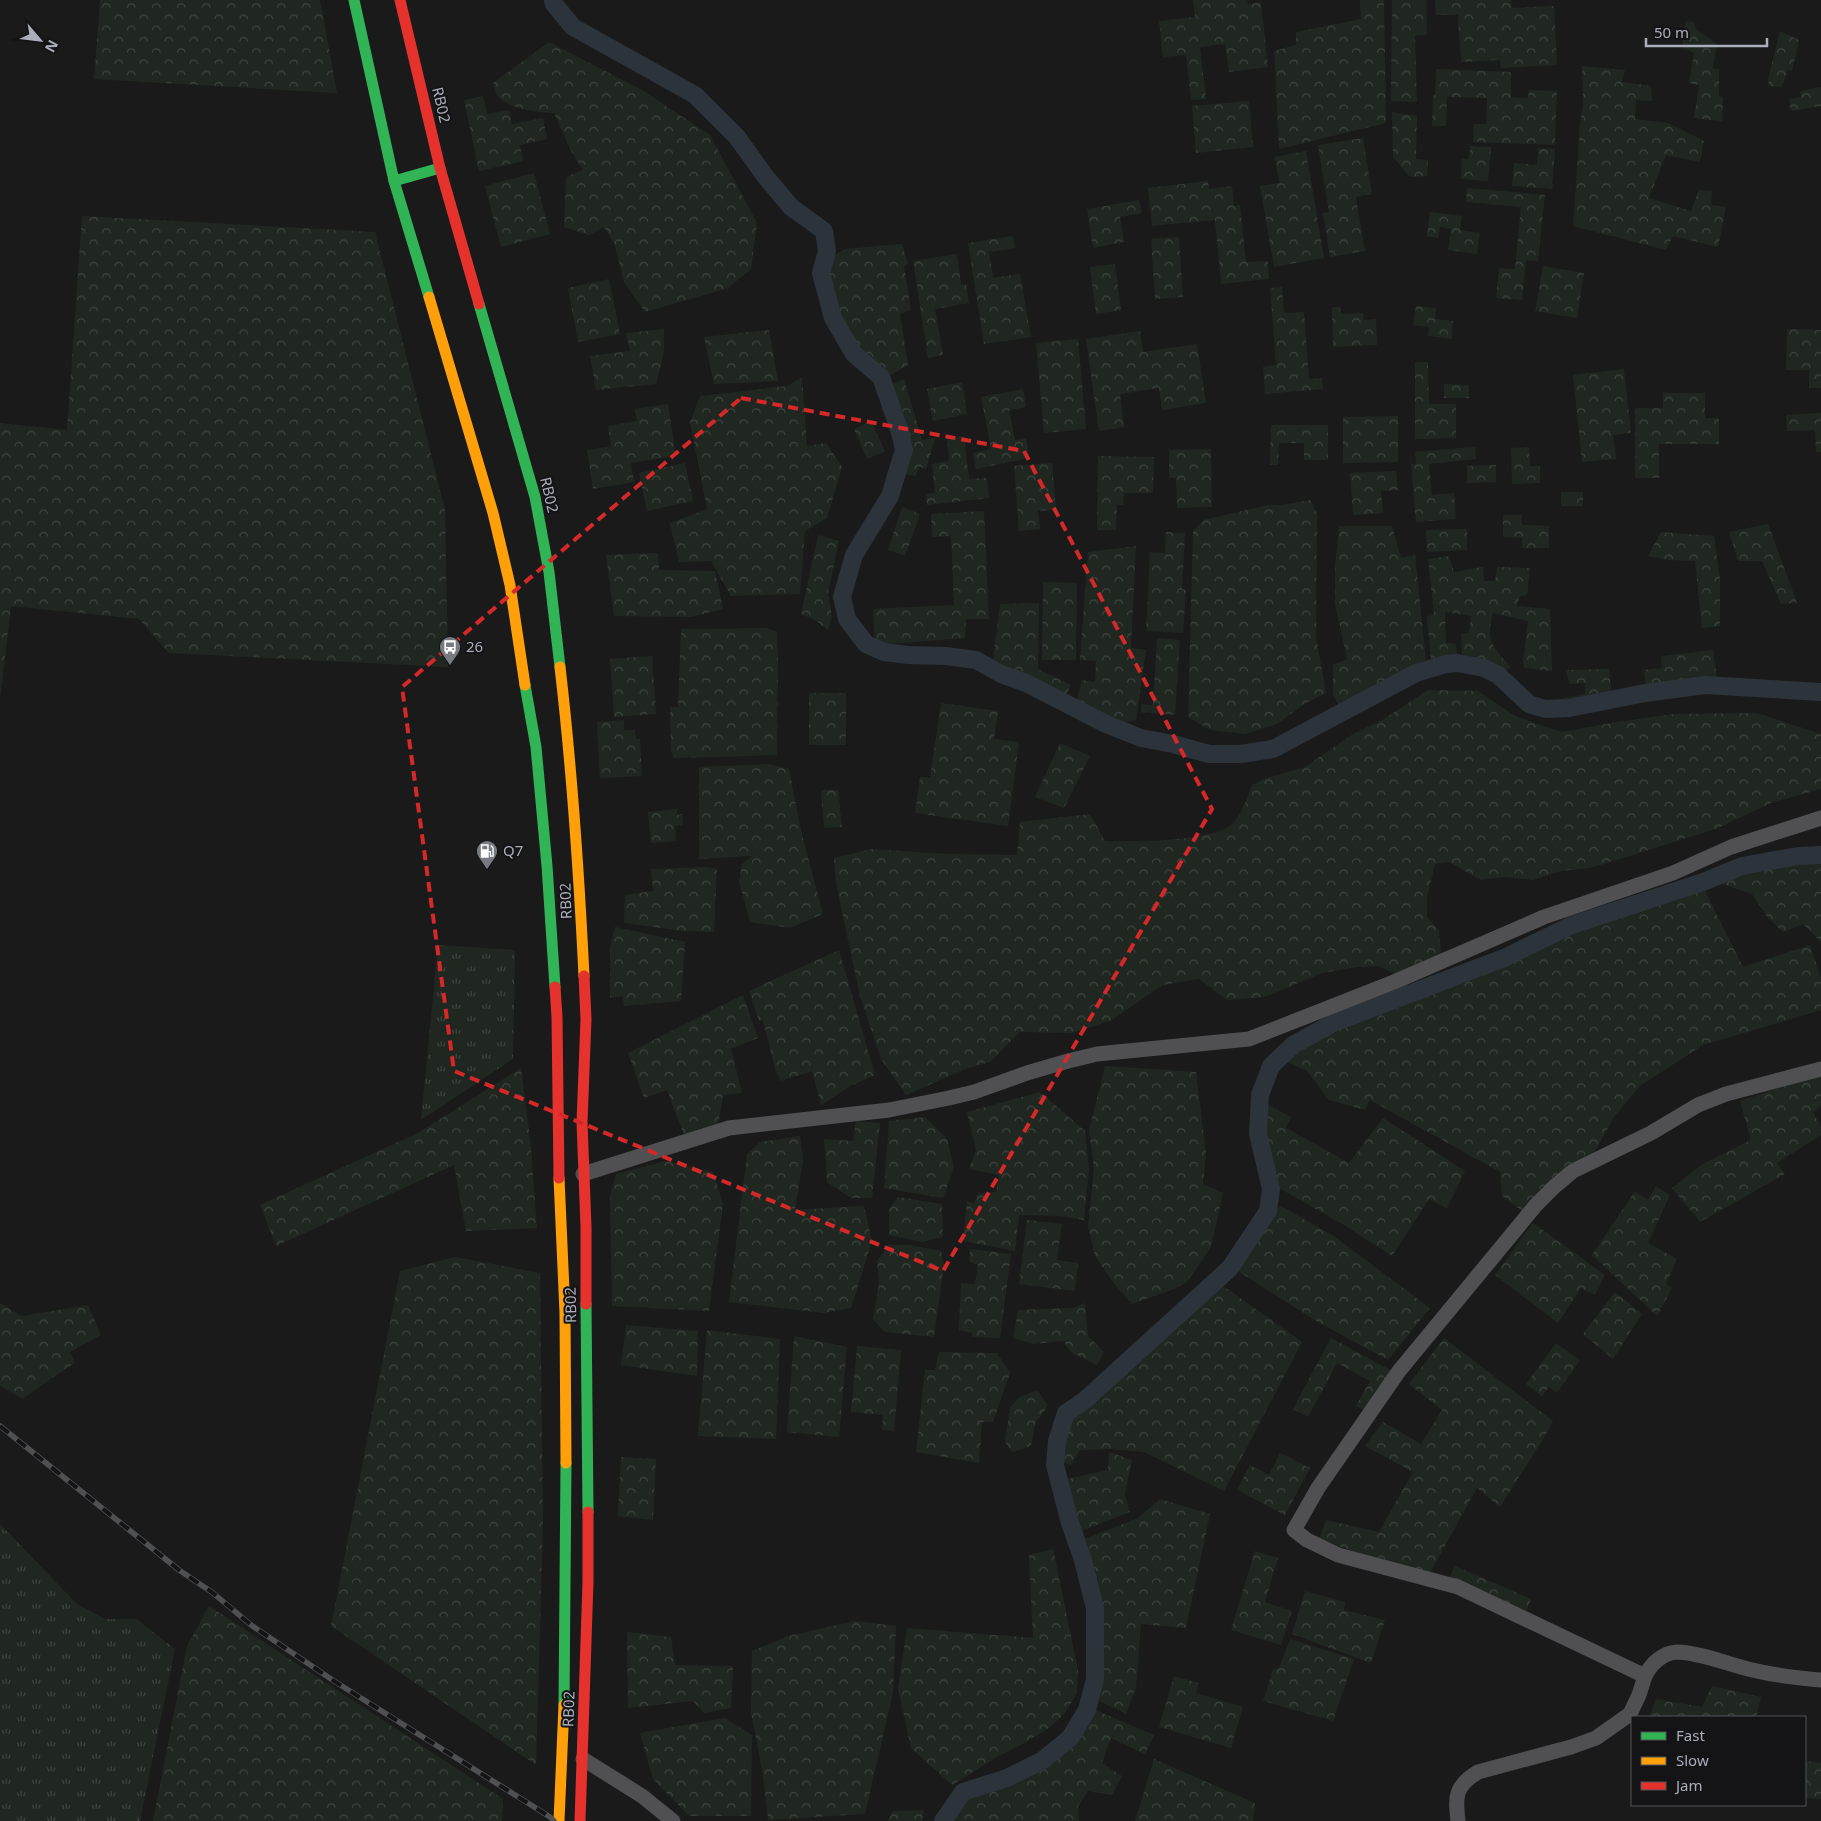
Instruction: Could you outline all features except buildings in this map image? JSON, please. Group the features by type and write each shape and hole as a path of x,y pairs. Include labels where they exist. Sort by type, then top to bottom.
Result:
{"highway":[{"name":"RB02","path":"354,0 394,180 493,513 510,585 536,747 546,848 558,1017 557,1113 560,1244 565,1313 564,1712 559,1821"},
{"name":"RB02","path":"400,0 440,168 535,497 549,572 569,743 579,864 586,1019 582,1122 586,1227 588,1582 580,1821"},
{"path":"394,180 440,168"}],"street":[{"path":"583,1174 729,1128 889,1110 949,1098 974,1092 1026,1073 1097,1054 1249,1039 1394,982 1544,917 1673,873 1731,847 1821,818"},
{"path":"1644,1676 1458,1587 1338,1555 1312,1543 1294,1530 1318,1488 1399,1371 1536,1206 1554,1187 1573,1171 1651,1133 1698,1105 1726,1094 1821,1069"},
{"path":"1458,1821 1456,1802 1459,1789 1467,1779 1478,1772 1571,1747 1596,1738 1630,1714 1639,1695 1644,1676 1649,1668 1662,1656 1676,1652 1688,1653 1751,1670 1821,1680"},
{"path":"583,1759 642,1796 673,1821"}],"highlighted area":[{"path":"741,398 1024,451 1212,809 943,1271 454,1071 402,687"}],"green space":[{"path":"100,0 320,0 337,93 94,79"},
{"path":"1193,0 1247,0 1248,4 1261,2 1268,67 1229,72 1225,44 1200,47 1206,99 1191,100 1186,55 1163,57 1159,21 1195,17"},
{"path":"1360,0 1384,0 1386,123 1279,149 1274,51 1296,45 1296,32 1361,19"},
{"path":"1392,0 1426,0 1427,35 1415,36 1417,102 1391,101"},
{"path":"1435,0 1511,0 1512,8 1554,6 1557,65 1501,68 1500,60 1461,62 1458,15 1436,15"},
{"path":"1686,21 1693,22 1695,28 1717,44 1713,68 1719,69 1719,96 1723,97 1722,121 1694,118 1699,85 1689,83 1694,53 1682,48"},
{"path":"1780,31 1799,40 1792,71 1788,70 1782,87 1769,86 1768,79"},
{"path":"549,42 642,90 710,135 757,223 751,269 728,288 645,312 624,282 614,243 604,227 589,235 564,227 566,177 583,170 570,149 554,113 523,109 508,104 497,95 493,83"},
{"path":"1582,66 1625,70 1622,82 1651,86 1652,101 1636,100 1635,119 1668,123 1704,141 1700,162 1666,155 1649,198 1691,211 1699,190 1712,191 1711,205 1726,207 1718,247 1673,236 1666,250 1573,226 1583,106"},
{"path":"1436,69 1511,72 1511,97 1528,98 1529,90 1557,91 1555,145 1473,142 1474,124 1486,124 1487,98 1447,97 1446,126 1432,126"},
{"path":"1821,87 1821,106 1791,111 1789,99 1801,97 1800,91"},
{"path":"483,96 487,114 509,110 512,124 543,118 547,139 520,145 523,161 479,171 464,100"},
{"path":"1249,101 1253,147 1196,153 1192,106"},
{"path":"1392,112 1417,116 1416,159 1428,160 1427,176 1410,177 1393,157"},
{"path":"1363,138 1372,194 1356,197 1365,251 1330,257 1323,213 1329,212 1318,145"},
{"path":"1470,146 1491,147 1488,181 1461,179 1462,159 1469,159"},
{"path":"1538,148 1555,149 1552,189 1512,186 1514,163 1537,165"},
{"path":"1306,151 1324,258 1274,267 1260,186 1279,183 1275,157"},
{"path":"534,173 550,234 501,247 485,186"},
{"path":"1208,181 1209,189 1232,186 1234,206 1240,205 1246,262 1268,261 1269,279 1221,284 1215,220 1152,226 1148,188"},
{"path":"1467,188 1545,195 1538,261 1526,260 1522,300 1496,298 1499,268 1515,269 1521,207 1466,202"},
{"path":"1139,200 1142,213 1120,217 1124,242 1093,248 1087,209"},
{"path":"1430,212 1462,216 1460,230 1480,233 1477,254 1448,250 1451,229 1440,227 1438,238 1427,236"},
{"path":"82,216 375,232 445,510 448,667 169,653 139,619 11,606 0,700 0,423 67,430"},
{"path":"1013,236 1015,248 989,252 993,278 1020,274 1031,337 984,344 968,243"},
{"path":"1179,237 1183,297 1155,299 1151,239"},
{"path":"902,244 908,264 904,266 911,310 900,314 908,365 880,381 855,353 836,317 824,275 828,259 845,249"},
{"path":"957,254 961,285 966,284 969,303 935,309 943,355 928,358 913,261"},
{"path":"1115,264 1121,310 1096,314 1090,267"},
{"path":"1543,266 1584,273 1577,318 1535,311"},
{"path":"609,279 620,334 578,342 568,288"},
{"path":"1282,287 1284,313 1304,312 1309,379 1322,378 1323,389 1265,394 1263,367 1276,365 1270,288"},
{"path":"1416,306 1436,308 1435,319 1453,321 1452,339 1428,336 1429,327 1413,325"},
{"path":"1332,307 1340,307 1341,314 1363,313 1364,320 1376,319 1377,345 1333,347"},
{"path":"664,329 664,352 656,384 596,390 590,356 630,351 626,333"},
{"path":"1787,329 1821,330 1821,388 1809,388 1809,370 1786,370"},
{"path":"769,330 778,381 714,384 704,337"},
{"path":"1140,331 1143,352 1197,344 1206,403 1162,410 1159,388 1120,394 1124,427 1099,431 1086,339"},
{"path":"1078,339 1086,429 1044,433 1036,343"},
{"path":"1415,362 1428,362 1429,404 1456,404 1456,438 1415,439"},
{"path":"1624,369 1631,433 1613,435 1616,459 1582,462 1573,375"},
{"path":"802,377 807,446 826,443 842,467 827,518 805,531 800,594 731,596 711,561 679,562 670,523 707,509 690,422 700,396 787,386"},
{"path":"904,379 922,440 935,438 926,469 920,467 915,476 899,472 907,449 903,431 886,387"},
{"path":"962,382 967,414 933,421 927,389"},
{"path":"1444,384 1469,385 1469,398 1444,398"},
{"path":"1023,389 1026,407 1009,410 1015,440 1026,438 1029,458 976,469 973,453 991,449 981,397"},
{"path":"1663,393 1705,393 1705,418 1719,418 1719,444 1659,444 1659,478 1635,478 1635,408 1663,408"},
{"path":"668,404 676,456 631,463 634,482 593,489 587,450 611,446 608,426 637,421 635,409"},
{"path":"1821,413 1821,452 1816,452 1815,430 1787,431 1786,415"},
{"path":"1398,416 1398,462 1343,463 1343,417"},
{"path":"871,421 885,451 867,459 854,429"},
{"path":"1271,425 1328,425 1328,460 1304,460 1304,443 1279,443 1278,465 1270,465"},
{"path":"964,436 969,479 987,478 989,498 927,505 926,494 935,493 932,464 949,461 947,438"},
{"path":"1475,447 1476,459 1429,464 1432,495 1454,493 1456,519 1416,522 1411,464 1416,464 1415,452"},
{"path":"1529,447 1530,466 1540,466 1540,483 1512,484 1511,448"},
{"path":"1211,449 1212,507 1177,508 1176,478 1169,478 1169,450"},
{"path":"1098,456 1154,457 1153,493 1124,493 1123,505 1117,505 1116,530 1097,530"},
{"path":"685,463 693,501 647,511 639,473"},
{"path":"1052,463 1056,510 1038,511 1040,529 1019,531 1014,466"},
{"path":"1496,465 1496,482 1467,483 1467,466"},
{"path":"1396,471 1398,490 1381,491 1383,513 1353,515 1350,473"},
{"path":"1561,492 1583,492 1583,506 1561,506"},
{"path":"1310,500 1317,513 1316,637 1326,693 1304,704 1277,724 1245,734 1210,730 1188,717 1193,531 1204,520 1268,505 1281,505"},
{"path":"902,507 920,514 905,556 888,550"},
{"path":"984,511 989,619 966,619 965,638 875,645 873,609 954,605 951,536 932,537 931,514"},
{"path":"1503,515 1522,515 1522,525 1549,526 1549,548 1522,548 1522,538 1503,537"},
{"path":"1768,524 1797,603 1781,604 1762,561 1738,561 1729,532"},
{"path":"1339,526 1392,526 1401,558 1415,555 1426,660 1370,688 1340,708 1333,694 1333,665 1347,659 1335,604 1335,566"},
{"path":"1467,529 1467,550 1427,552 1426,530"},
{"path":"1166,532 1185,533 1182,589 1186,590 1183,633 1146,631 1150,552 1165,553"},
{"path":"1661,532 1714,536 1720,579 1720,626 1702,628 1695,561 1669,560 1648,556"},
{"path":"818,535 839,541 828,593 832,617 828,630 815,620 801,614"},
{"path":"1136,546 1131,648 1146,650 1136,720 1116,724 1076,702 1082,680 1095,682 1096,661 1080,660 1088,552"},
{"path":"658,553 659,570 715,571 723,609 691,617 614,616 606,555"},
{"path":"1449,556 1454,572 1483,567 1484,581 1495,581 1497,567 1530,568 1527,595 1520,596 1517,606 1550,609 1552,671 1524,668 1523,662 1528,621 1493,613 1490,631 1492,643 1511,667 1502,673 1486,661 1462,655 1461,634 1469,633 1471,616 1445,612 1446,643 1456,644 1457,656 1431,661 1427,617 1434,614 1428,559"},
{"path":"1043,582 1077,583 1076,660 1042,660"},
{"path":"1039,603 1038,669 1071,685 1064,700 1027,681 992,669 1000,604"},
{"path":"767,628 777,632 777,755 674,758 671,750 670,707 678,707 681,629"},
{"path":"1157,638 1180,640 1175,715 1141,712 1141,704 1153,705"},
{"path":"1713,650 1717,680 1646,689 1644,670 1662,668 1661,656"},
{"path":"652,656 656,714 614,717 610,659"},
{"path":"1609,669 1612,697 1558,707 1557,700 1585,694 1585,683 1569,684 1566,670"},
{"path":"1428,690 1478,691 1515,716 1561,732 1674,714 1756,713 1821,734 1821,789 1773,802 1718,828 1636,854 1590,868 1561,871 1533,880 1505,877 1481,880 1449,862 1435,864 1427,897 1427,917 1439,931 1441,954 1409,971 1394,973 1378,966 1358,967 1322,973 1265,997 1227,1000 1199,979 1163,985 1110,1021 1072,1033 1020,1032 990,1062 965,1069 906,1095 881,1059 860,996 836,883 834,858 871,849 948,854 1017,855 1020,822 1090,814 1105,841 1172,840 1210,834 1224,829 1233,823 1242,810 1252,785 1267,778 1305,767 1353,734 1384,719"},
{"path":"809,693 846,693 846,745 809,745"},
{"path":"941,703 998,711 994,739 1019,742 1008,826 915,813 920,777 930,778"},
{"path":"624,720 624,730 635,730 636,739 640,739 642,776 600,778 597,722"},
{"path":"1060,743 1090,756 1064,808 1035,797"},
{"path":"768,764 789,769 802,835 823,914 790,928 750,922 739,881 742,864 752,856 699,859 699,767"},
{"path":"821,790 838,790 842,827 824,828"},
{"path":"677,809 677,815 682,814 683,825 675,826 676,841 651,843 648,812"},
{"path":"1821,859 1821,942 1803,924 1783,932 1768,918 1752,894 1720,883 1769,866"},
{"path":"707,867 717,869 714,932 683,931 624,923 625,895 653,891 651,869"},
{"path":"1703,887 1743,967 1810,945 1821,978 1821,1010 1703,1045 1640,1086 1614,1117 1594,1153 1525,1213 1502,1196 1500,1172 1370,1100 1365,1110 1329,1100 1307,1071 1283,1060 1297,1047 1336,1027 1505,962 1574,930"},
{"path":"615,927 685,942 681,1001 624,1006 623,996 610,998 610,947"},
{"path":"438,945 515,950 513,1059 421,1120"},
{"path":"839,950 875,1075 852,1085 821,1105 812,1071 781,1081 776,1072 763,1020 759,1021 749,991"},
{"path":"743,995 758,1038 731,1049 742,1093 723,1095 718,1126 684,1135 667,1090 644,1098 628,1053"},
{"path":"1105,1066 1196,1072 1206,1153 1203,1184 1223,1193 1211,1247 1187,1282 1174,1289 1132,1304 1112,1281 1095,1256 1088,1226 1094,1169 1089,1130"},
{"path":"521,1068 531,1147 537,1228 466,1231 454,1165 276,1246 260,1205 418,1133"},
{"path":"1821,1074 1821,1106 1813,1112 1821,1127 1821,1135 1777,1163 1785,1174 1700,1222 1672,1188 1701,1165 1751,1140 1740,1101"},
{"path":"1040,1092 1085,1131 1089,1169 1084,1220 1061,1216 1019,1215 1015,1251 963,1241 967,1201 974,1203 978,1193 996,1192 999,1175 969,1169 976,1150 967,1112"},
{"path":"1268,1105 1291,1117 1286,1128 1349,1163 1383,1118 1465,1171 1447,1208 1429,1199 1392,1256 1344,1225 1279,1188 1269,1153 1265,1125"},
{"path":"925,1117 947,1139 954,1167 943,1198 884,1188 889,1121"},
{"path":"856,1121 880,1123 872,1198 851,1198 827,1182 824,1139 853,1141"},
{"path":"800,1136 803,1161 795,1210 864,1206 872,1241 851,1308 823,1313 729,1302 747,1154 760,1142"},
{"path":"665,1161 713,1172 723,1204 709,1311 612,1306 610,1196 616,1174"},
{"path":"1656,1186 1670,1195 1648,1243 1677,1259 1666,1284 1672,1288 1657,1316 1592,1255 1635,1191 1648,1200"},
{"path":"898,1197 942,1204 943,1237 922,1242 889,1235 889,1209"},
{"path":"1281,1206 1335,1237 1430,1308 1388,1360 1318,1322 1236,1270 1270,1212"},
{"path":"1027,1220 1062,1224 1057,1260 1078,1263 1075,1291 1019,1284"},
{"path":"1533,1223 1605,1275 1595,1295 1581,1288 1558,1323 1495,1275"},
{"path":"889,1245 909,1245 941,1251 944,1264 934,1337 885,1332 873,1319 879,1283 877,1261"},
{"path":"970,1249 1011,1254 1000,1338 972,1337 972,1333 959,1330 961,1283 975,1284 978,1265 969,1261"},
{"path":"455,1257 540,1273 543,1520 536,1765 331,1626 400,1271"},
{"path":"1222,1285 1302,1342 1224,1491 1144,1452 1110,1449 1080,1450 1071,1465 1061,1462 1058,1458 1059,1442 1068,1416 1085,1404 1197,1302"},
{"path":"1615,1292 1642,1314 1613,1359 1583,1334"},
{"path":"0,1303 22,1316 88,1305 101,1335 70,1352 75,1363 23,1399 0,1386"},
{"path":"1085,1303 1088,1336 1104,1352 1097,1365 1072,1353 1063,1341 1033,1344 1013,1338 1018,1310 1073,1308"},
{"path":"626,1325 698,1331 697,1376 621,1365"},
{"path":"707,1330 780,1339 776,1439 698,1436"},
{"path":"794,1336 847,1347 839,1437 787,1432"},
{"path":"1331,1338 1392,1371 1369,1413 1356,1406 1370,1381 1337,1363 1308,1417 1293,1409"},
{"path":"1444,1338 1553,1421 1545,1436 1500,1507 1477,1488 1430,1573 1366,1556 1319,1539 1326,1520 1379,1532 1413,1472 1365,1446 1383,1422 1421,1444 1442,1410 1409,1384"},
{"path":"1556,1343 1580,1360 1557,1393 1549,1387 1542,1396 1526,1384"},
{"path":"857,1346 901,1350 894,1431 882,1430 883,1415 851,1412"},
{"path":"939,1352 997,1353 1010,1373 993,1422 982,1422 979,1463 916,1452 925,1370 935,1370"},
{"path":"1037,1390 1048,1406 1035,1424 1031,1446 1012,1452 1005,1442 1010,1407 1020,1397"},
{"path":"1109,1452 1132,1460 1125,1494 1130,1512 1081,1531 1076,1530 1063,1480 1108,1470"},
{"path":"1280,1453 1310,1468 1285,1515 1237,1490 1250,1465 1269,1475"},
{"path":"621,1457 656,1459 653,1520 618,1516"},
{"path":"1160,1499 1210,1514 1186,1628 1141,1624 1136,1688 1126,1714 1095,1699 1101,1659 1101,1619 1097,1592 1082,1540 1138,1518"},
{"path":"0,1524 77,1604 105,1619 136,1619 175,1649 140,1821 0,1821"},
{"path":"1053,1549 1078,1670 1077,1693 1065,1713 1049,1728 952,1785 911,1748 898,1688 907,1628 1033,1638 1029,1555"},
{"path":"1255,1551 1278,1558 1265,1602 1292,1611 1281,1645 1231,1630"},
{"path":"1455,1566 1531,1599 1526,1612 1448,1581"},
{"path":"1305,1591 1345,1602 1344,1610 1385,1620 1371,1663 1292,1634"},
{"path":"209,1606 503,1799 502,1821 153,1821 187,1646"},
{"path":"855,1621 896,1626 893,1692 865,1814 768,1820 763,1775 751,1712 752,1651 788,1636"},
{"path":"627,1632 671,1637 675,1665 733,1666 731,1708 704,1713 693,1701 628,1708"},
{"path":"1290,1639 1354,1659 1333,1721 1263,1701 1273,1669 1279,1668"},
{"path":"1174,1676 1198,1683 1196,1693 1243,1707 1231,1748 1159,1727"},
{"path":"1712,1686 1761,1697 1756,1716 1649,1716 1656,1699 1702,1707"},
{"path":"1093,1709 1154,1735 1145,1754 1111,1738 1102,1763 1122,1776 1112,1795 1088,1791 1078,1806 1079,1821 949,1821 969,1796 1010,1781 1048,1763 1072,1741"},
{"path":"725,1718 752,1735 751,1816 689,1816 653,1779 640,1733"},
{"path":"1154,1759 1255,1803 1253,1821 1135,1821"},
{"path":"1806,1761 1821,1763 1821,1799 1806,1798"},
{"path":"924,1810 922,1821 888,1821 893,1811"}],"waterway":[{"path":"553,0 554,4 573,27 695,95 737,137 765,176 791,207 824,231 827,251 821,273 833,318 854,354 881,377 900,432 904,450 890,496 854,555 842,597 847,619 866,644 884,652 976,660 1001,674 1026,683 1106,724 1141,738 1209,754 1241,754 1273,749 1416,673 1446,664 1457,663 1484,668 1498,675 1529,704 1545,709 1569,708 1645,693 1705,685 1821,692"},
{"path":"943,1821 963,1792 1007,1778 1043,1760 1070,1738 1087,1710 1095,1679 1095,1608 1055,1465 1057,1441 1066,1413 1084,1401 1230,1268 1268,1211 1271,1189 1258,1134 1260,1095 1271,1066 1293,1045 1333,1023 1504,958 1572,925 1703,882 1742,866 1798,856 1821,855"}],"railway":[{"path":"0,1426 179,1570 213,1593 251,1625 334,1681 554,1821"}],"traffic: fast":[{"path":"354,0 394,181 429,297"},
{"path":"394,181 440,168"},
{"path":"479,304 535,497 549,572 560,667"},
{"path":"525,685 536,747 547,866 555,987"},
{"path":"586,1304 588,1512"},
{"path":"564,1705 566,1463"}],"traffic: slow":[{"path":"429,297 493,513 510,585 525,685"},
{"path":"560,667 575,821 584,976"},
{"path":"559,1178 565,1313 566,1463"},
{"path":"559,1821 564,1705"}],"traffic: jam":[{"path":"400,0 440,168 479,304"},
{"path":"584,976 586,1019 582,1122 586,1227 586,1304"},
{"path":"555,987 559,1178"},
{"path":"580,1821 588,1582 588,1512"}],"place":[{"name":"26","path":"450,666"},
{"name":"Q7","path":"487,870"}]}
